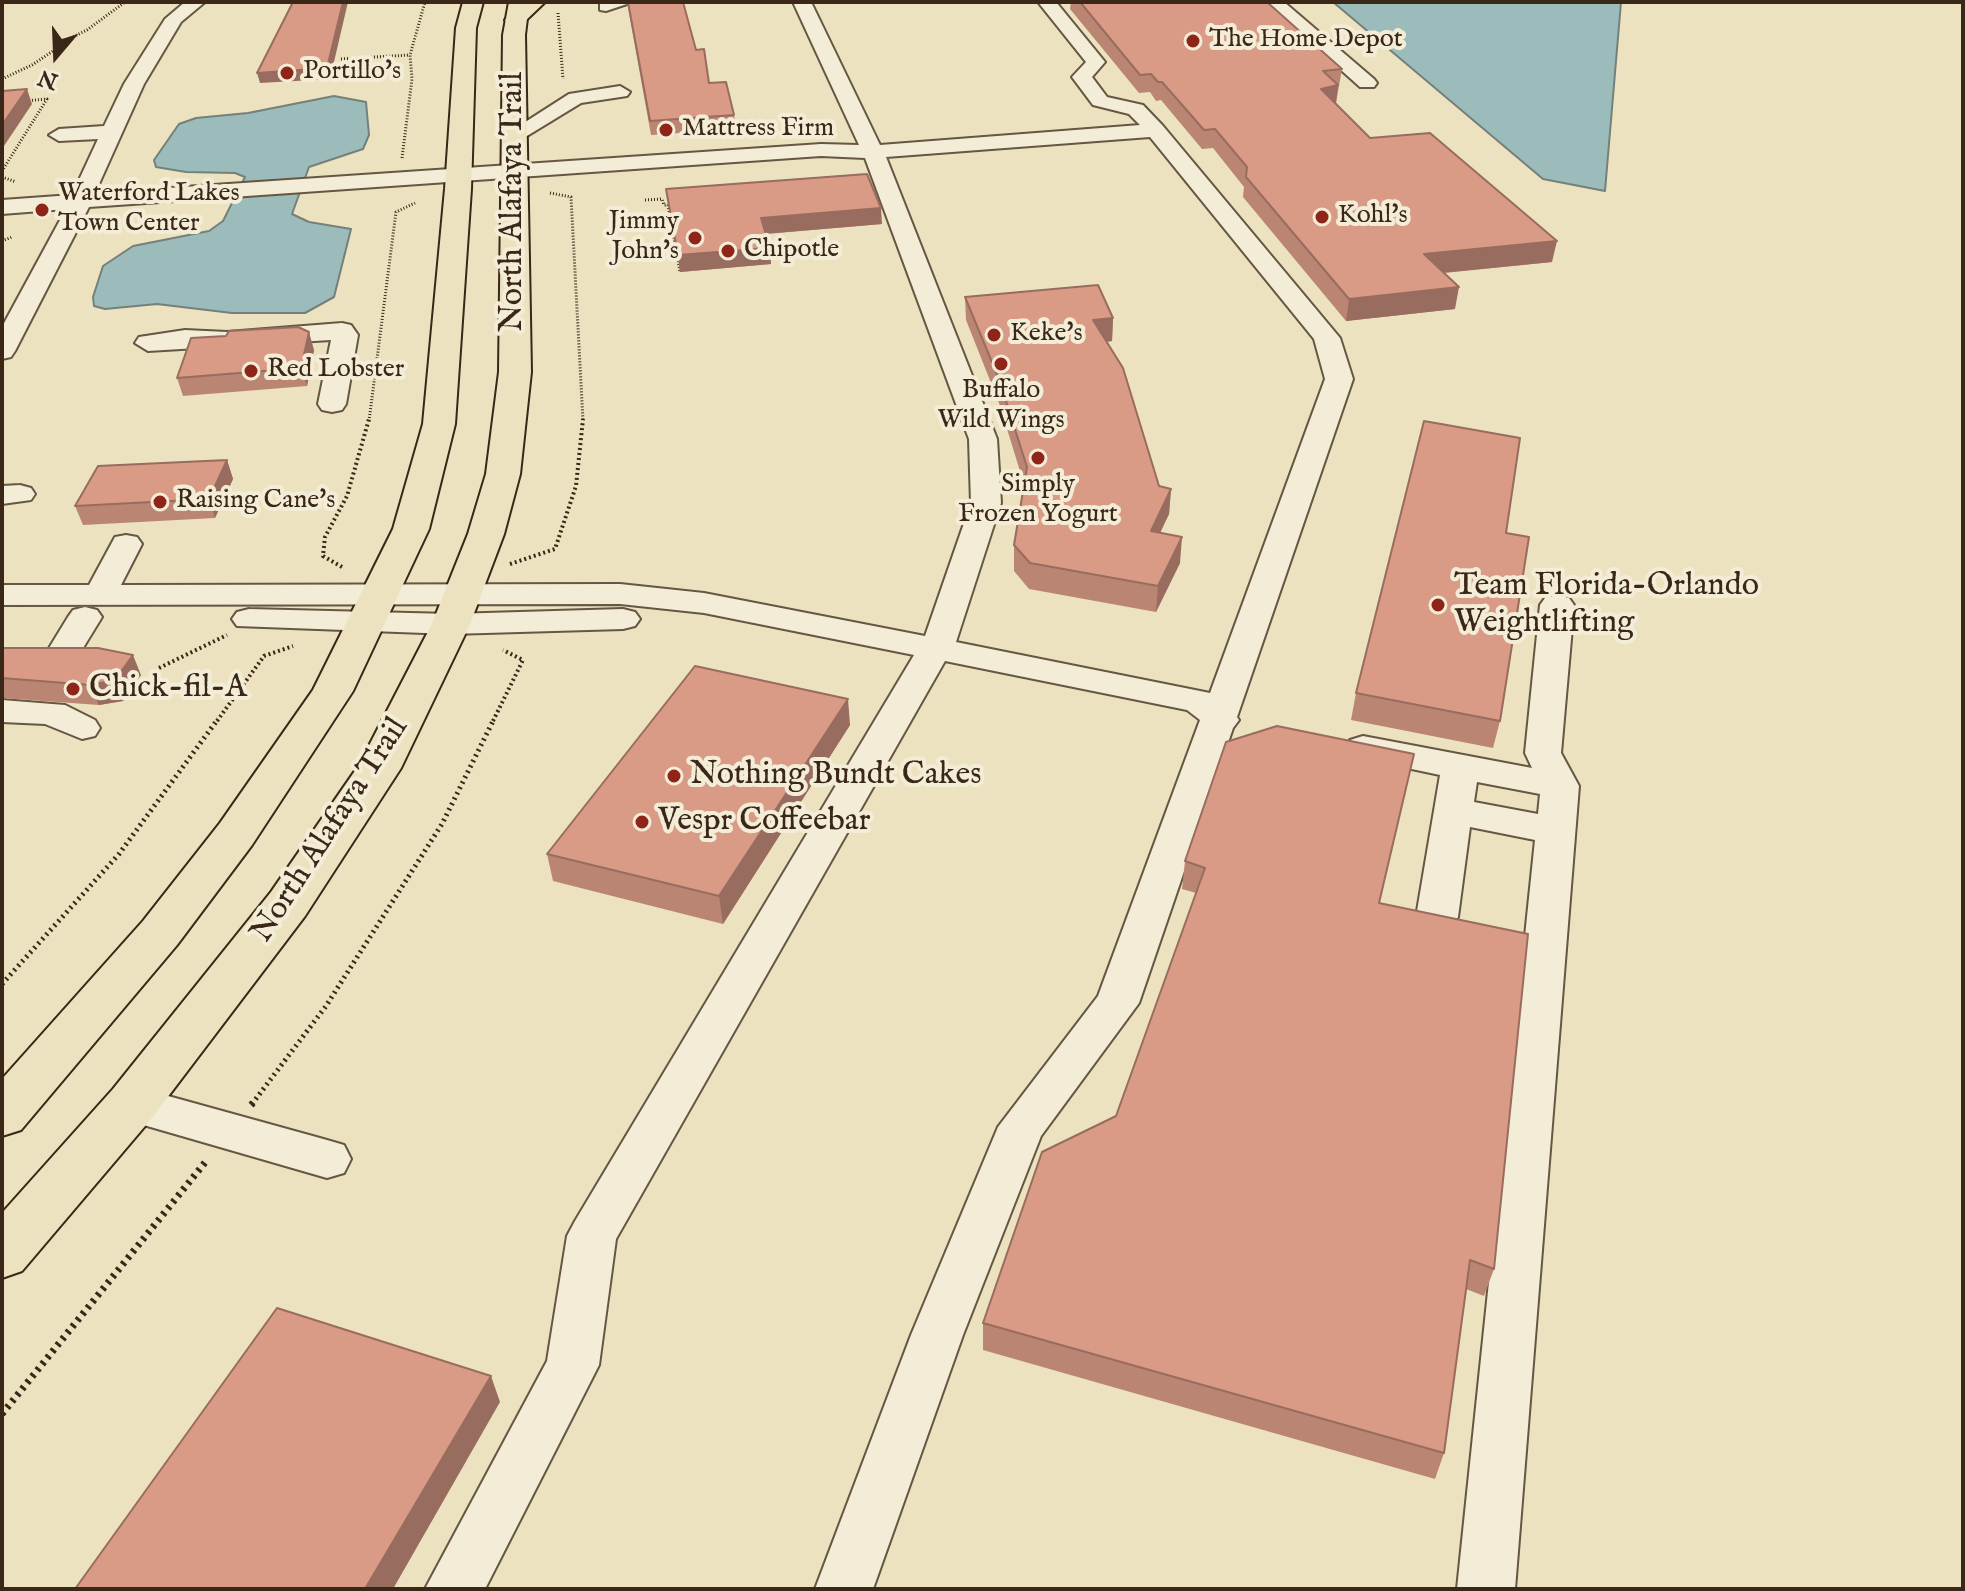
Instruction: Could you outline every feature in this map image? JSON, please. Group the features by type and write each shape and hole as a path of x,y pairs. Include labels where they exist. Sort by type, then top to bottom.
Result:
{"main road":[{"name":"North Alafaya Trail","path":"2,1115 150,945 236,834 333,691 411,529 439,424 458,181 466,28 473,2"},
{"path":"517,11 535,2"},
{"name":"North Alafaya Trail","path":"2,1253 132,1104 288,904 379,768 457,608 490,519 511,423 515,372 517,11"}],"street":[{"path":"2,351 77,210 134,84 174,19 196,2"},
{"path":"454,1589 573,1365 592,1236 944,633 986,503 983,439 873,152 802,2"},
{"path":"844,1589 937,1335 1021,1127 1117,1003 1221,720 1339,379 1327,338 1156,130 1136,109 1100,101 1082,77 1096,62 1047,2"},
{"path":"1274,2 1367,83"},
{"path":"515,135 576,98 620,92"},
{"path":"2,207 77,210 458,181 822,162 873,152 1156,130"},
{"path":"59,135 112,132"},
{"path":"7,230 77,210"},
{"path":"148,343 185,338 227,340 342,331 345,335 332,404"},
{"path":"63,653 126,544"},
{"path":"2,595 93,605 457,608 685,625 927,660 1190,726 1221,720"},
{"path":"2,619 93,605"},
{"path":"1486,1589 1560,786 1543,753 1557,605"},
{"path":"2,711 52,713 82,728"},
{"path":"1323,740 1560,786"},
{"path":"1437,917 1460,767"},
{"path":"1454,811 1556,831"},
{"path":"132,1104 327,1159"}],"path":[{"path":"2,79 32,65 56,49 54,46 87,30 125,2"},
{"path":"404,167 410,55 415,28 425,2"},
{"path":"558,7 564,105"},
{"path":"341,59 410,55"},
{"path":"2,171 47,99 17,101"},
{"path":"645,200 662,199 664,205 683,204"},
{"path":"668,205 680,272"},
{"path":"2,241 7,230"}],"water":[{"path":"1333,2 1621,2 1605,191 1543,179"},
{"path":"334,96 366,102 369,135 363,149 309,167 292,214 309,222 351,229 334,297 305,313 232,313 157,304 105,309 94,306 93,297 103,266 133,246 209,231 223,221 245,177 235,173 186,172 156,167 154,160 179,124 196,118 248,113"}],"building":[{"path":"293,2 343,2 327,68 257,73"},
{"path":"628,2 683,2 696,50 704,49 709,83 726,82 734,115 650,121"},
{"path":"1080,2 1267,2 1342,69 1323,71 1338,85 1321,89 1370,138 1430,133 1557,241 1424,254 1459,287 1349,299 1246,177 1247,167 1215,129 1204,130 1162,82 1151,74 1140,75"},
{"path":"27,89 2,125 2,91"},
{"path":"867,174 881,208 761,218 770,248 678,255 666,189"},
{"path":"1098,285 1113,318 1093,320 1123,368 1159,486 1171,489 1151,531 1182,537 1158,586 1030,563 1014,545 1027,467 999,379 965,297"},
{"path":"298,327 309,332 301,368 177,378 191,338 226,336 229,331"},
{"path":"1424,421 1520,438 1506,533 1529,537 1500,721 1356,693"},
{"path":"227,460 209,499 75,506 98,466"},
{"path":"2,648 98,648 133,655 115,680 90,685 2,678"},
{"path":"695,666 848,699 719,896 547,854"},
{"path":"1277,726 1414,754 1379,903 1528,934 1494,1269 1470,1260 1444,1453 983,1323 1042,1152 1116,1116 1205,868 1185,861 1226,742"},
{"path":"277,1308 491,1376 365,1589 75,1589"}],"place":[{"name":"The Home Depot","path":"1193,41"},
{"name":"Portillo's","path":"287,73"},
{"name":"Mattress Firm","path":"666,130"},
{"name":"Waterford Lakes Town Center","path":"42,210"},
{"name":"Kohl's","path":"1322,217"},
{"name":"Jimmy John's","path":"695,238"},
{"name":"Chipotle","path":"728,251"},
{"name":"Keke's","path":"994,335"},
{"name":"Buffalo Wild Wings","path":"1001,364"},
{"name":"Red Lobster","path":"251,371"},
{"name":"Simply Frozen Yogurt","path":"1038,458"},
{"name":"Raising Cane's","path":"160,502"},
{"name":"Team Florida-Orlando Weightlifting","path":"1438,605"},
{"name":"Chick-fil-A","path":"73,689"},
{"name":"Nothing Bundt Cakes","path":"674,776"},
{"name":"Vespr Coffeebar","path":"642,822"}]}
